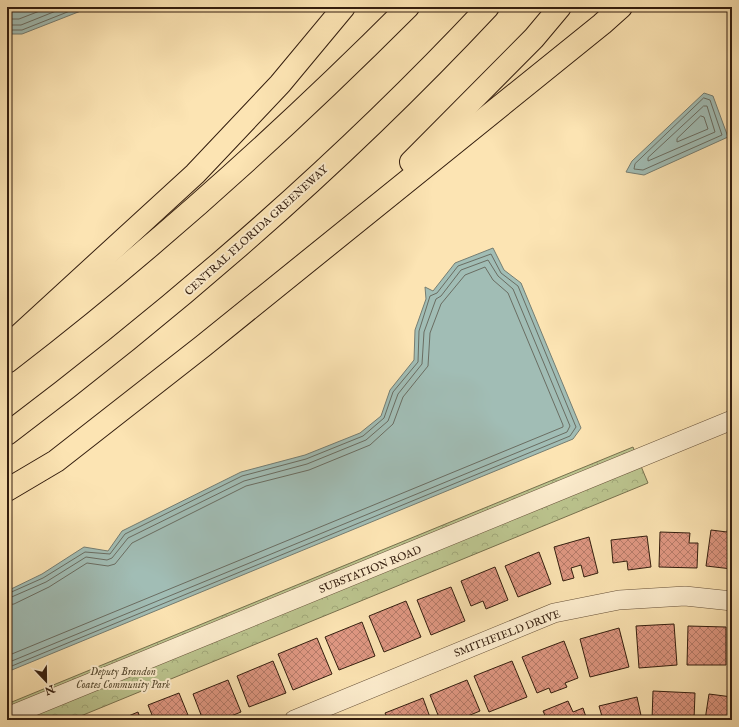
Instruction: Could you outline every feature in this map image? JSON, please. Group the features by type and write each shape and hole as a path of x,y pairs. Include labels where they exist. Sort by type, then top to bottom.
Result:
{"highway":[{"path":"7,346 195,174 280,84 344,7"},
{"path":"7,362 106,283 205,199 311,102 408,7"},
{"name":"CENTRAL FLORIDA GREENEWAY","path":"7,434 119,347 238,247 400,97 488,7"},
{"path":"346,229 534,38 560,7"},
{"path":"7,490 56,461 204,346 346,229 602,24 621,7"}],"street":[{"name":"SUBSTATION ROAD","path":"7,717 732,420"},
{"name":"SMITHFIELD DRIVE","path":"294,720 554,613 619,600 685,596 732,601"}],"green space":[{"name":"Deputy Brandon Coates Community Park","path":"633,447 648,483 71,720 7,720 7,704"}],"water":[{"path":"7,7 91,7 22,34 7,34"},
{"path":"704,93 713,96 728,137 644,175 626,172 632,161"},
{"path":"493,248 504,270 521,283 581,428 573,439 7,672 7,591 42,574 84,547 108,551 122,531 241,472 305,455 360,433 381,416 390,390 414,360 415,330 426,299 425,287 433,291 455,263"}],"building":[{"path":"729,521 732,521 732,569 706,566 711,530 727,532"},
{"path":"660,532 690,533 689,543 698,543 697,568 659,567"},
{"path":"647,536 651,567 628,570 627,561 613,563 611,540"},
{"path":"589,537 598,573 584,577 581,565 571,568 574,578 563,581 554,547"},
{"path":"539,552 551,584 518,597 505,566"},
{"path":"495,567 508,600 486,609 483,601 471,606 461,581"},
{"path":"451,587 465,621 431,635 417,600"},
{"path":"406,601 421,637 384,652 369,616"},
{"path":"362,622 375,656 339,670 325,637"},
{"path":"674,624 677,665 639,668 636,626"},
{"path":"688,626 726,627 726,665 687,665"},
{"path":"619,628 629,667 590,677 580,639"},
{"path":"317,638 332,674 293,690 278,654"},
{"path":"564,641 578,678 565,683 567,687 551,693 549,688 537,693 522,657"},
{"path":"273,661 286,693 249,707 237,676"},
{"path":"512,661 527,697 489,712 474,676"},
{"path":"228,680 241,712 221,720 203,720 193,694"},
{"path":"467,680 480,711 458,720 440,720 430,695"},
{"path":"653,691 695,693 694,720 652,720"},
{"path":"179,693 190,720 154,720 148,705"},
{"path":"709,694 732,697 732,720 705,720"},
{"path":"637,697 642,720 603,720 599,706"},
{"path":"423,698 431,720 388,720 385,713"},
{"path":"568,701 573,712 583,708 587,720 547,720 543,711"},
{"path":"138,712 141,720 119,720"}]}
